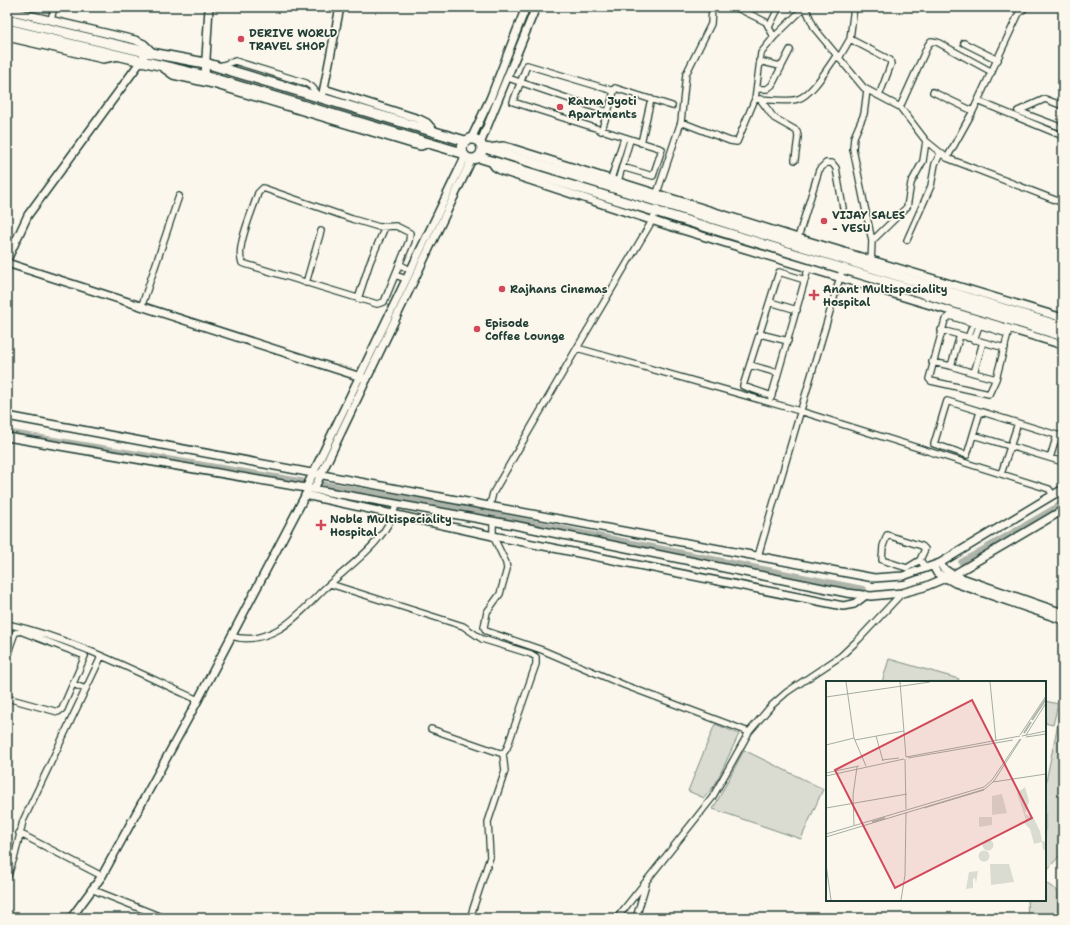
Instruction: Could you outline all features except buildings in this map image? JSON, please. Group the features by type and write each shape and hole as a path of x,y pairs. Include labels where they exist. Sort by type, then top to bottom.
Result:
{"main road":[{"path":"7,19 150,53 205,63 322,95 435,132 468,140 483,146 797,242 845,260 870,264 1063,327"},
{"path":"7,29 205,76 470,156 490,160 656,212 841,274 1063,336"},
{"path":"468,140 462,147 470,156"},
{"path":"470,156 483,146"}],"street":[{"path":"50,20 54,7"},
{"path":"205,76 209,7"},
{"path":"322,95 340,7"},
{"path":"468,140 490,99 526,7"},
{"path":"536,7 483,146 504,146 511,148 614,180 657,198"},
{"path":"490,505 493,493 652,221 656,212 657,198 681,122 685,80 688,69 711,24 712,7"},
{"path":"734,7 764,20 774,37"},
{"path":"769,27 779,7"},
{"path":"681,122 730,141 737,142 758,99 757,90 761,53 774,37 805,7 815,29 867,90 900,107 926,142 940,154 1063,203"},
{"path":"758,99 792,100 802,98 811,90 838,57 850,39 853,9 846,7"},
{"path":"947,158 978,101 1019,13 1026,7"},
{"path":"7,10 135,40 144,44 150,53 141,61 28,215 7,261 368,379"},
{"path":"7,37 103,59 119,56"},
{"path":"850,39 890,60 891,64 879,96"},
{"path":"900,107 931,41 937,42 992,72"},
{"path":"964,43 998,60"},
{"path":"757,90 769,88 790,50"},
{"path":"759,61 780,66"},
{"path":"159,65 173,75 213,84 412,144 421,146 430,143"},
{"path":"614,91 526,65 513,102 662,149 653,176 622,167"},
{"path":"508,78 608,112"},
{"path":"601,131 615,88 672,106"},
{"path":"867,90 864,114 854,137 852,149 872,242 870,264"},
{"path":"933,92 973,111"},
{"path":"640,143 651,99"},
{"path":"758,99 774,118 797,131 798,137 795,160"},
{"path":"1063,106 1045,99 1018,112 1063,128"},
{"path":"978,101 1063,136"},
{"path":"614,180 624,138"},
{"path":"614,180 622,167 630,140"},
{"path":"872,242 907,207 912,183 923,162 926,142"},
{"path":"907,240 933,182 936,164 940,154"},
{"path":"71,918 102,876 198,700 308,490 313,473 410,270 470,156"},
{"path":"308,490 321,475 368,379 470,156"},
{"path":"490,160 495,167 502,171 652,221 808,269 841,274 977,322 1006,332 1009,337 992,391 989,394 931,381 928,375 941,330 947,317 950,316 977,322 1063,345"},
{"path":"843,208 836,168 832,163 826,163 819,170 797,242 1063,318"},
{"path":"266,188 340,215 385,227 396,226 410,233 388,295 382,304 358,299 242,263 240,259 241,248 260,189 266,188"},
{"path":"142,305 179,196"},
{"path":"358,299 370,262 385,227"},
{"path":"306,283 321,231"},
{"path":"758,556 845,260"},
{"path":"399,264 410,270"},
{"path":"770,403 808,269"},
{"path":"772,396 743,386 780,272 805,280"},
{"path":"395,275 406,279"},
{"path":"770,302 797,310"},
{"path":"968,338 977,322"},
{"path":"974,340 977,322"},
{"path":"941,330 1005,348"},
{"path":"760,334 788,341"},
{"path":"951,366 960,335"},
{"path":"974,373 983,342"},
{"path":"578,348 800,411 1049,489 1053,495"},
{"path":"932,362 996,379"},
{"path":"750,365 778,373"},
{"path":"980,412 967,455 934,444 947,401 1063,437"},
{"path":"7,416 490,505 874,578 902,576 933,566 1063,489"},
{"path":"1001,474 1018,423"},
{"path":"973,435 1063,465"},
{"path":"1050,458 1057,435"},
{"path":"7,440 7,437 493,521 847,593 866,595 902,593 953,575 1063,510"},
{"path":"1010,448 1063,462"},
{"path":"308,490 394,514 493,536 843,606 854,604 866,595"},
{"path":"231,636 243,640 252,640 280,628 365,552 383,532 394,514 396,504"},
{"path":"493,521 493,536 506,563 507,570 500,594 487,612 484,627 486,631 542,650 624,685 726,722 749,732"},
{"path":"887,534 922,546 925,549 920,560 907,568 882,560 882,546 887,534"},
{"path":"920,560 933,566 943,568 953,575 1063,613"},
{"path":"933,566 937,573 944,578 1063,620"},
{"path":"330,584 463,626 482,639 534,655 536,664 507,748 503,754 505,771 488,822 490,857 470,918"},
{"path":"617,918 716,794 749,732 781,696 831,663 852,646 902,593"},
{"path":"7,624 32,630 59,642 84,656 62,709 58,712 7,698"},
{"path":"7,655 15,633 20,631 59,642 101,657 198,700"},
{"path":"7,878 15,855 19,833 25,815 101,657"},
{"path":"73,684 85,690"},
{"path":"431,729 503,754"},
{"path":"19,833 102,876"},
{"path":"636,918 647,880"},
{"path":"91,889 164,918"}],"shaded area":[{"path":"889,659 959,679 958,681 882,681"},
{"path":"1046,701 1058,704 1053,725 1046,723"},
{"path":"1063,723 1063,852 1046,871 1046,781 1058,724"},
{"path":"715,724 739,734 715,785 704,798 688,791"},
{"path":"744,750 823,789 801,839 713,809"},
{"path":"1046,884 1057,890 1058,914 1062,918 1028,918 1027,901 1046,901"}],"waterway":[{"path":"7,432 302,481"},
{"path":"324,484 450,506 864,589"},
{"path":"961,562 1063,503"}],"place":[{"name":"DERIVE WORLD TRAVEL SHOP","path":"241,39"},
{"name":"Ratna Jyoti Apartments","path":"560,107"},
{"name":"VIJAY SALES - VESU","path":"824,221"},
{"name":"Rajhans Cinemas","path":"502,289"},
{"name":"Anant Multispeciality Hospital","path":"814,295"},
{"name":"Episode Coffee Lounge","path":"477,329"},
{"name":"Noble Multispeciality Hospital","path":"321,525"}]}
